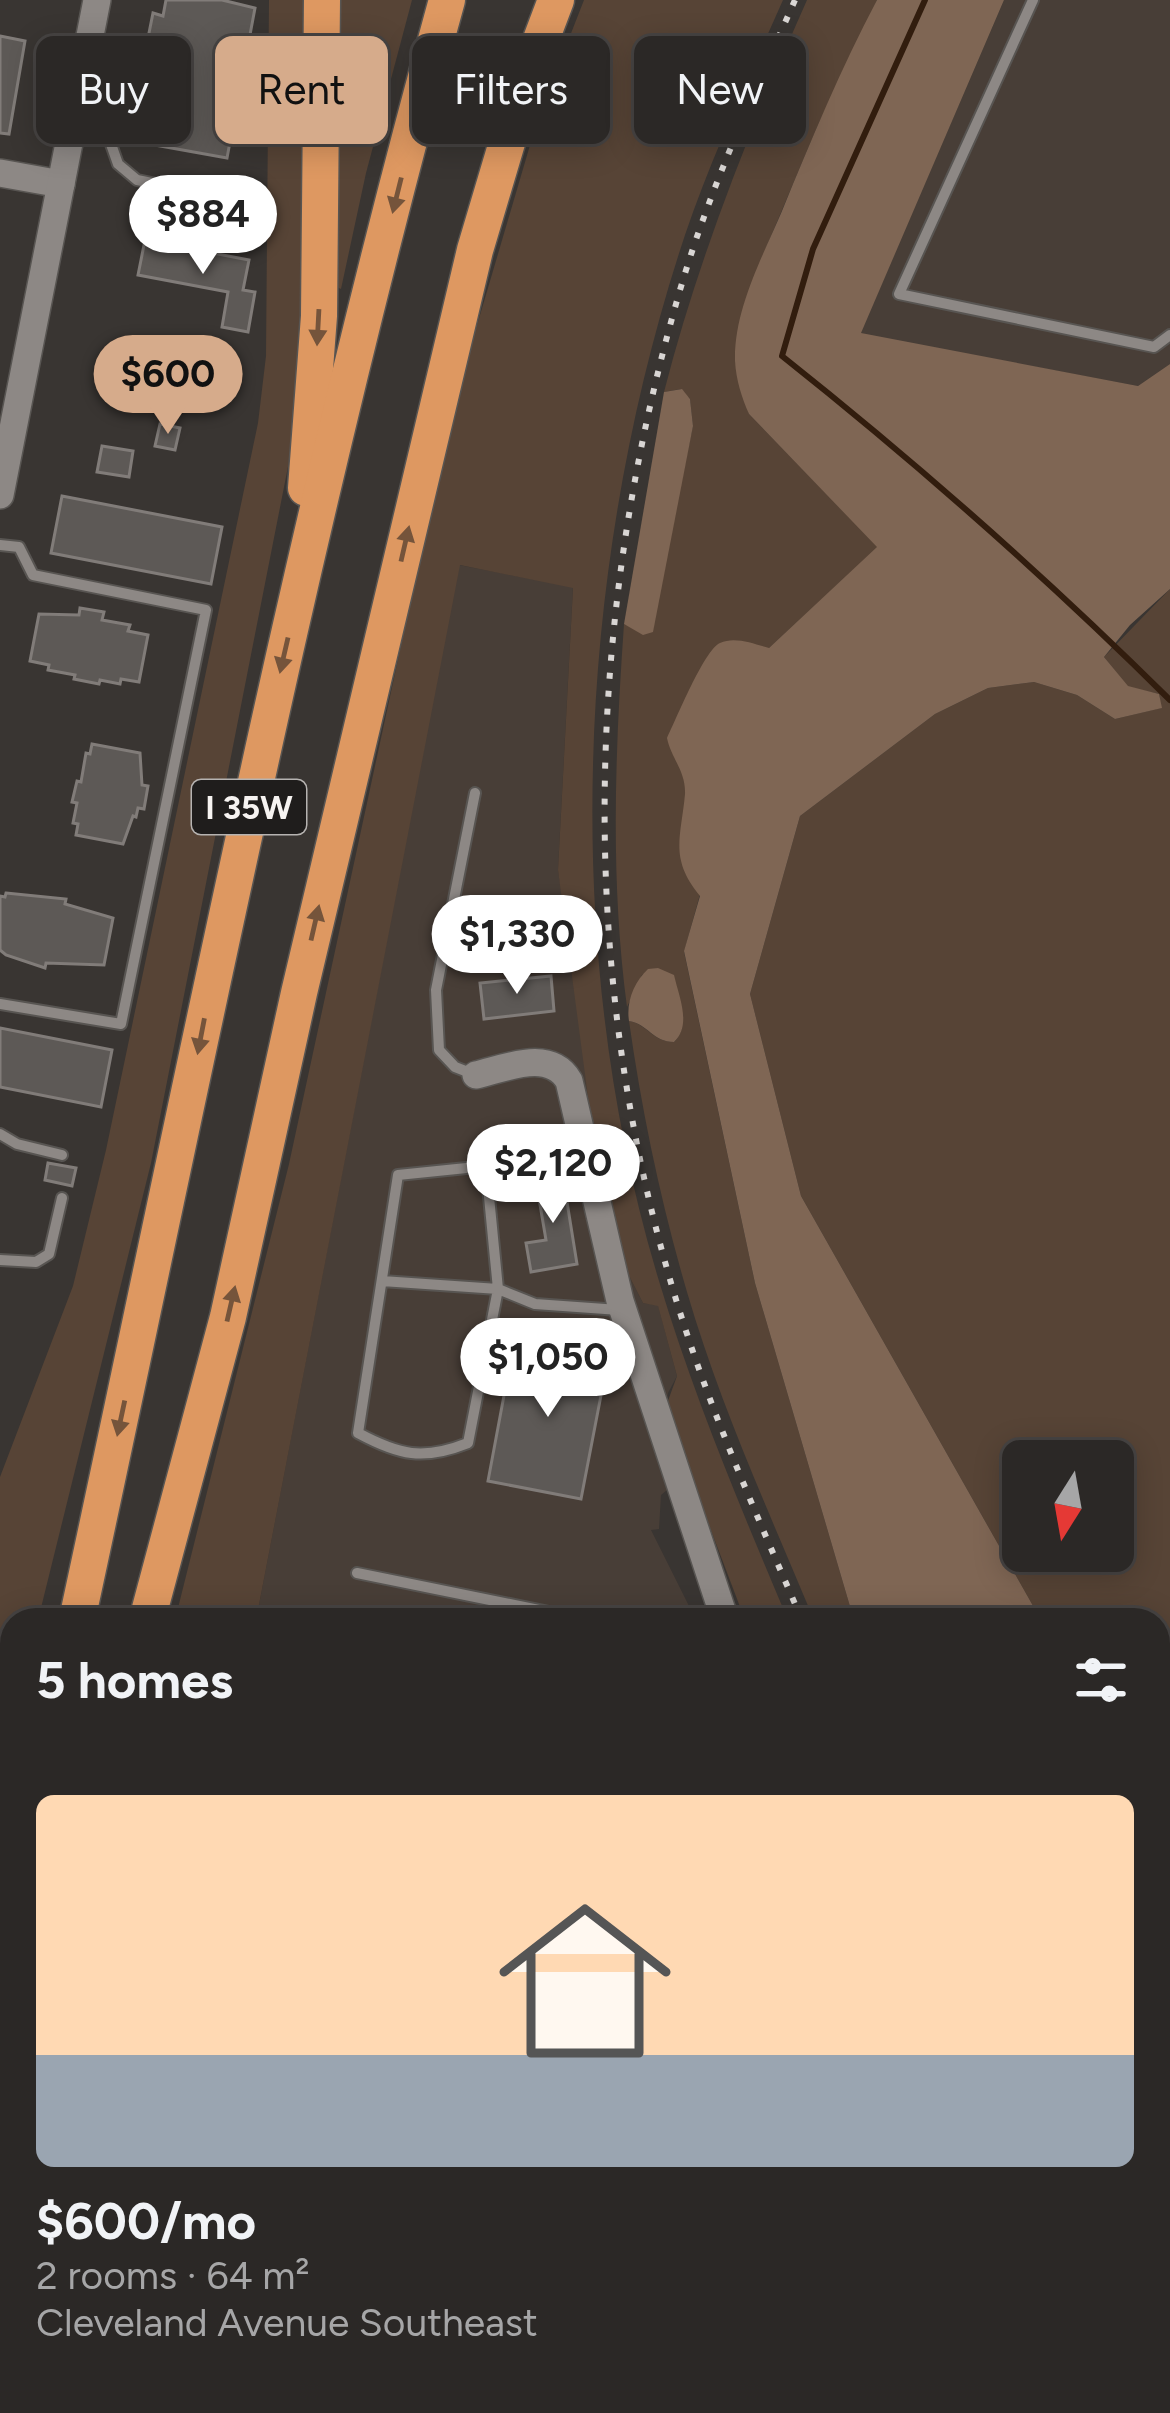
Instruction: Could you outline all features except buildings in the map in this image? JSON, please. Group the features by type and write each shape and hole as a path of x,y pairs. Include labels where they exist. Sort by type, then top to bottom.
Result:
{"highway":[{"path":"298,591 319,316 322,0"},
{"name":"I 35W","path":"80,1608 229,893 298,591 447,0"},
{"name":"I 35W","path":"150,1608 228,1317 529,0"},
{"path":"475,250 518,103 556,0"}],"street":[{"path":"90,36 97,0"},
{"path":"0,495 70,144"},
{"path":"0,173 62,184"},
{"path":"476,1075 536,1063 551,1064 564,1072 623,1310 721,1608"}],"lane":[{"path":"1033,0 899,294 1154,347 1170,335"},
{"path":"111,144 118,164 137,180 236,200"},
{"path":"0,545 20,548 33,575 206,610 121,1024 0,1004"},
{"path":"475,793 436,990 439,1050 455,1067 476,1075"},
{"path":"0,1134 17,1144 62,1155"},
{"path":"485,1166 498,1289 468,1443 444,1452 394,1452 358,1432 398,1175 485,1166"},
{"path":"0,1260 36,1262 49,1254 62,1198"},
{"path":"382,1281 498,1289 535,1304 623,1310"},
{"path":"357,1574 528,1608"}],"shaded area":[{"path":"269,0 307,0 307,36 269,36"},
{"path":"339,0 412,0 388,90 388,36 338,36"},
{"path":"584,0 783,0 767,36 634,36 634,144 720,144 685,235 648,360 621,490 602,622 593,756 594,890 605,1023 627,1154 659,1281 687,1367 783,1608 740,1608 665,1409 677,1376 658,1306 643,1303 624,1266 595,1150 558,870 573,588 460,565 258,1608 178,1608 289,1164 429,516 470,349 530,144 610,144 610,36 570,36"},
{"path":"807,0 877,0 766,248 745,302 735,361 749,414 878,547 768,649 684,952 755,1283 850,1608 809,1608 714,1376 661,1191 629,1021 674,1042 680,1034 681,1016 658,968 642,975 627,1007 622,959 616,863 624,624 629,626 661,579 693,426 690,399 681,389 664,392 747,144 806,144 806,36 792,36"},
{"path":"877,0 1004,0 861,333 1138,386 1170,364 1170,589 1130,625 1104,657 1128,686 1159,694 1162,708 1115,719 1077,695 1034,682 988,688 935,714 800,816 750,994 801,1196 1002,1551 1002,1572 1014,1572 1034,1608 850,1608 755,1283 684,951 700,896 681,859 685,786 667,738 691,686 713,648 738,640 769,648 877,547 749,414 735,361 739,322 751,284"},
{"path":"1004,0 1170,0 1170,364 1138,386 860,334"},
{"path":"268,144 307,144 297,421 151,1163 41,1608 0,1608 0,1477 73,1286 106,1150 258,423 266,356"},
{"path":"336,144 374,144 341,289 334,286"},
{"path":"682,389 690,399 693,426 653,632 643,635 624,624 664,392"},
{"path":"459,565 573,587 558,870 624,1266 643,1303 658,1305 677,1376 668,1393 659,1461 667,1490 661,1495 659,1529 651,1530 690,1608 258,1608"},
{"path":"1170,589 1170,1608 1034,1608 1014,1572 1134,1572 1134,1440 1002,1440 1002,1551 801,1196 750,994 800,816 935,714 988,688 1034,682 1077,695 1115,719 1161,708 1159,694 1128,687 1104,657"},
{"path":"648,969 674,975 681,1001 682,1027 674,1042 629,1021 635,986"}],"waterway":[{"path":"925,0 813,249 782,356 981,523 1170,700"}],"railway":[{"path":"795,0 701,226 645,431 622,560 609,690 605,820 610,951 626,1080 651,1208 699,1370 797,1608"}]}
